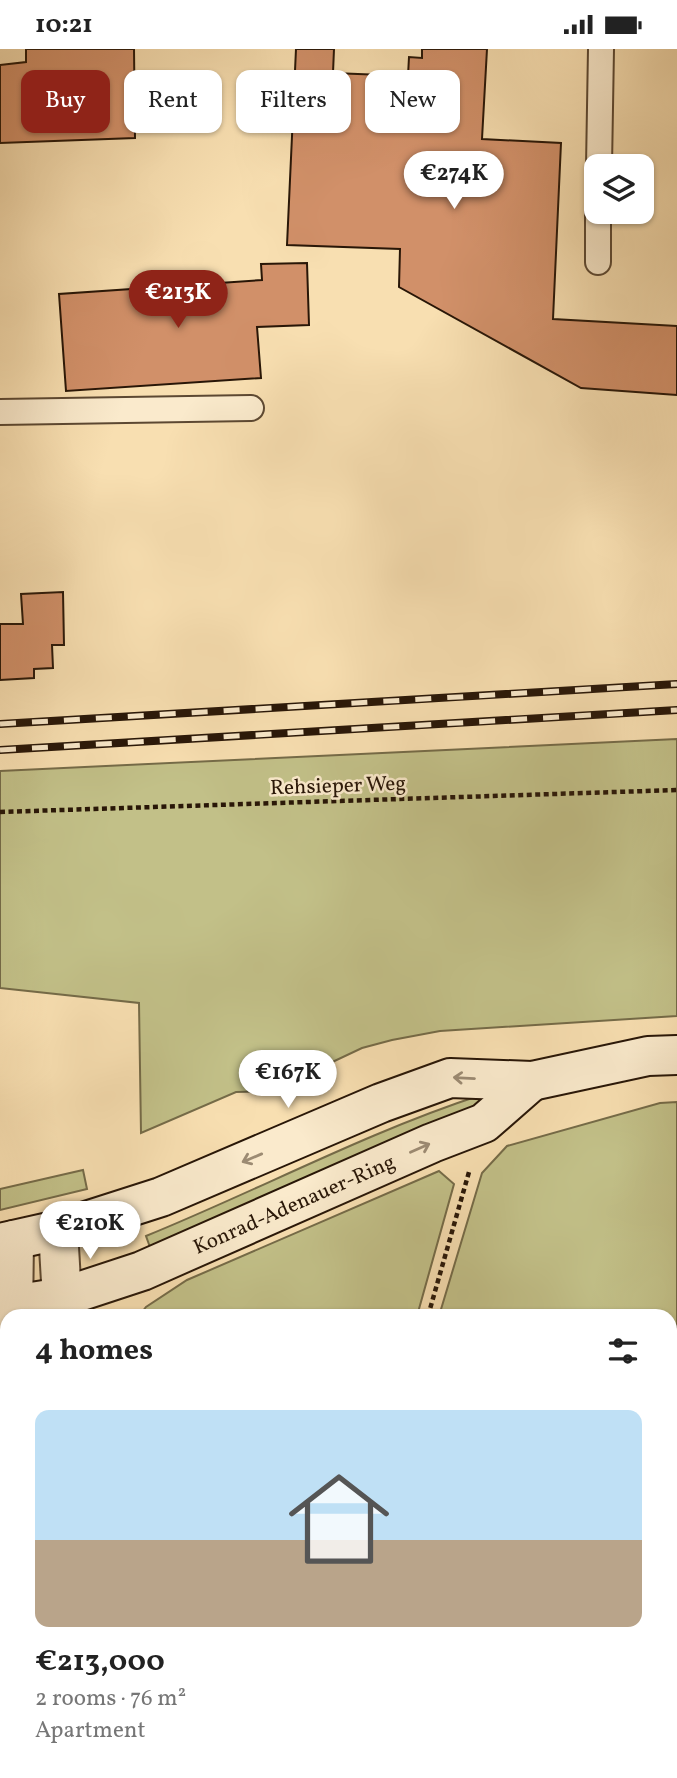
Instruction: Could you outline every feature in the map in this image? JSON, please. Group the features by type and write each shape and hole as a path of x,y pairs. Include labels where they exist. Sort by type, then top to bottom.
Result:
{"street":[{"name":"Konrad-Adenauer-Ring","path":"7,1242 58,1230 161,1197 381,1103 450,1078 532,1081 648,1056 677,1055"},
{"name":"Konrad-Adenauer-Ring","path":"27,1309 63,1307 432,1143 484,1123 532,1081"},
{"path":"58,1230 63,1307"},
{"path":"7,1242 9,1309"}],"lane":[{"path":"599,154 601,49"},
{"path":"598,224 598,262"},
{"path":"0,412 251,408"}],"path":[{"name":"Rehsieper Weg","path":"0,811 677,790"},
{"path":"430,1309 484,1123"}],"shaded area":[{"path":"677,739 677,1016 440,1031 392,1040 362,1048 271,1091 236,1092 141,1133 139,1003 0,988 0,771"},
{"path":"481,1095 489,1104 151,1250 146,1236 354,1144"},
{"path":"677,1102 677,1309 441,1309 482,1173 507,1146 660,1103"},
{"path":"83,1170 87,1189 0,1210 0,1189"},
{"path":"439,1171 454,1184 419,1309 144,1309 187,1280"}],"building":[{"path":"26,49 134,49 134,70 124,70 124,133 135,133 135,138 0,143 0,65 26,62"},
{"path":"296,49 334,49 333,70 295,70"},
{"path":"422,49 487,49 482,139 561,143 553,319 677,326 677,395 581,388 399,287 400,249 287,245 292,133 351,133 351,74 365,74 365,133 460,133 460,70 408,70 409,57 422,58"},
{"path":"307,263 309,325 257,327 261,378 66,391 59,294 262,280 261,264"},
{"path":"63,592 64,645 52,645 53,668 34,669 34,678 0,680 0,624 23,624 21,594"}],"railway":[{"path":"0,724 677,684"},
{"path":"0,750 677,710"}]}
